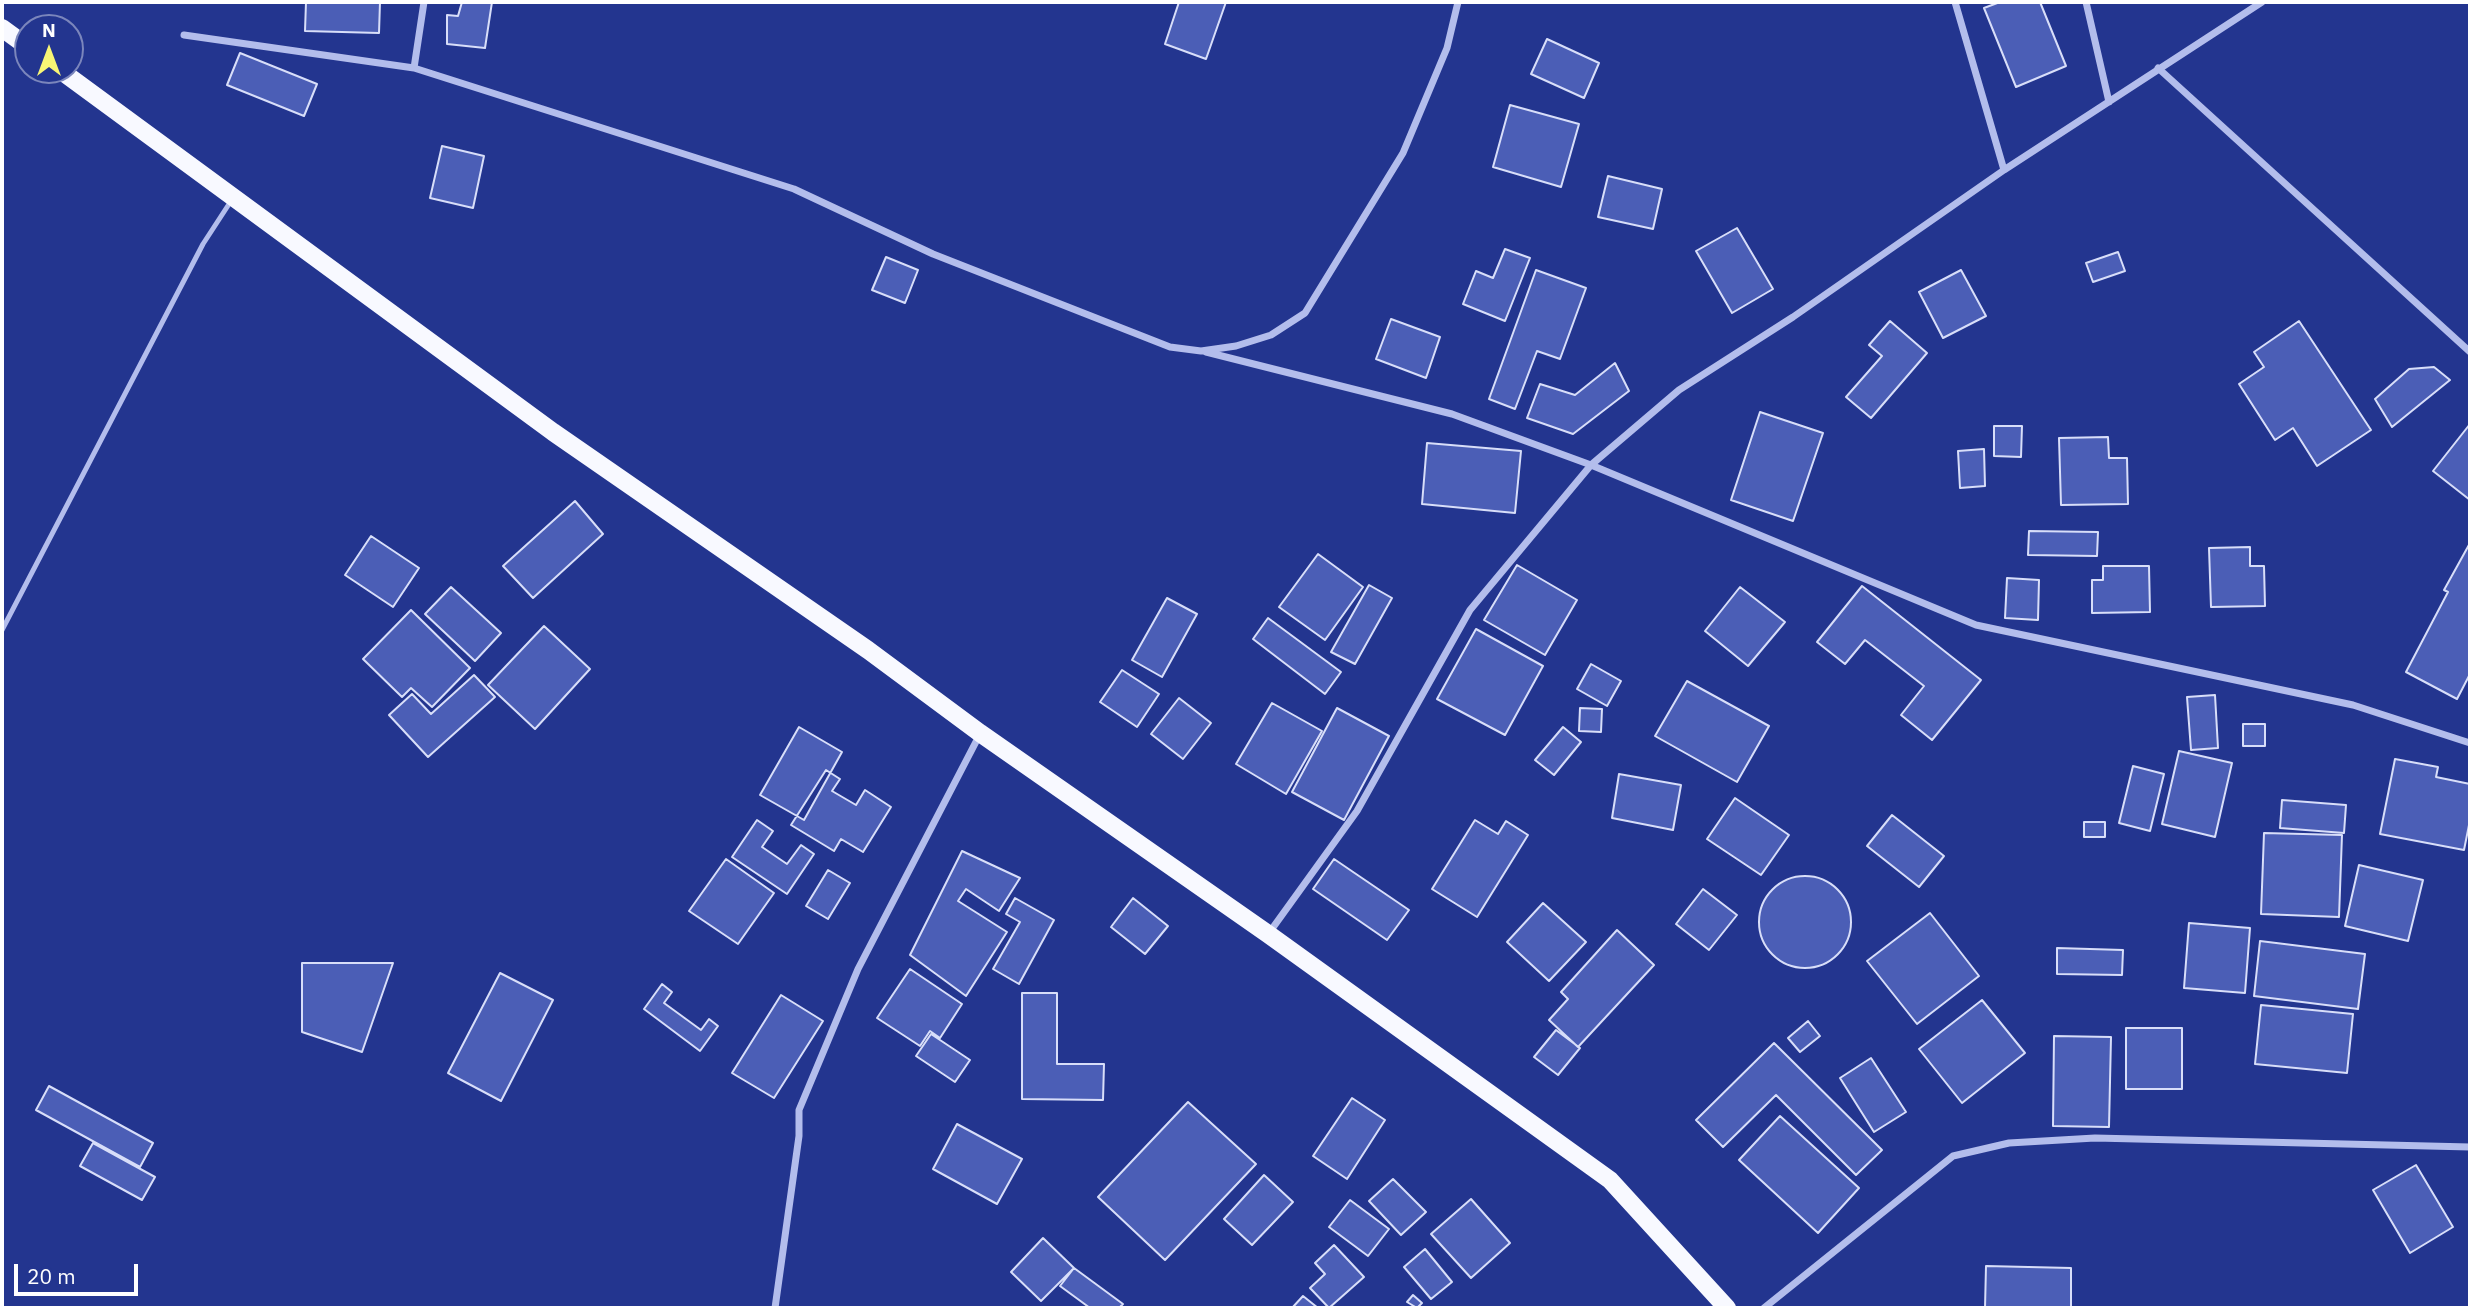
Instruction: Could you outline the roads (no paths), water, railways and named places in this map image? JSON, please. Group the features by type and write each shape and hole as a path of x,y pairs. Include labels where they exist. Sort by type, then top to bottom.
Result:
{"main road":[{"path":"79,84 553,432 869,650 980,733 1268,934 1610,1180 1727,1308"}],"street":[{"path":"414,68 424,2"},
{"path":"1201,351 1236,346 1271,335 1305,313 1403,153 1447,48 1458,2"},
{"path":"1955,2 2004,170"},
{"path":"2086,2 2109,102"},
{"path":"1268,934 1357,811 1470,610 1591,465 1679,390 1793,317 2004,170 2262,2"},
{"path":"184,35 414,68 794,189 946,259 1170,347 1201,351 1452,414 1591,465 1976,625 2353,705 2470,743"},
{"path":"2158,68 2470,352"},
{"path":"775,1308 799,1136 799,1110 858,970 980,733"},
{"path":"1764,1308 1953,1156 2009,1143 2095,1138 2470,1147"}],"lane":[{"path":"2,630 203,244 234,195"}]}
